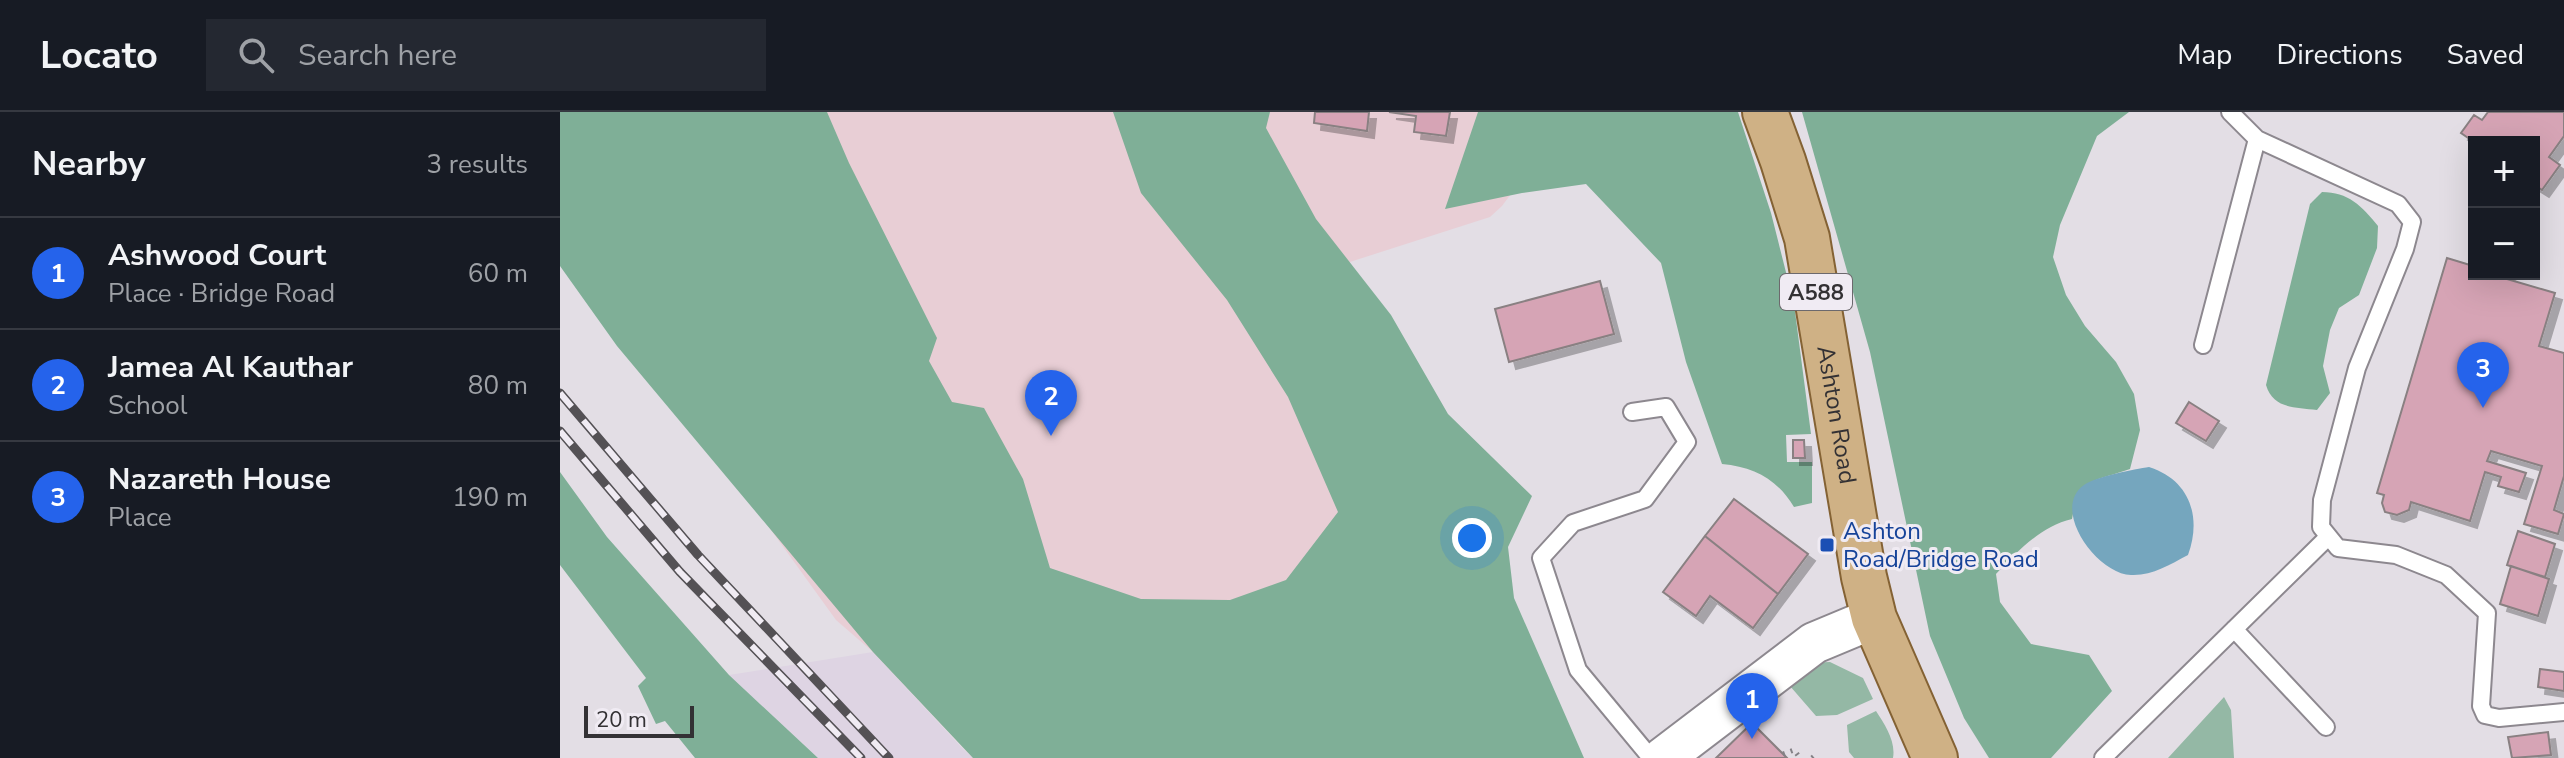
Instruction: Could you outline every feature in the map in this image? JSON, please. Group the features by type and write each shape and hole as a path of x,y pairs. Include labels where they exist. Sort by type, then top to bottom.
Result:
{"main road":[{"name":"Ashton Road","path":"1765,112 1807,238 1864,577 1874,618 1935,758"}],"street":[{"path":"1663,758 1814,643 1874,618"}],"lane":[{"path":"2230,112 2257,139 2398,204 2412,222 2405,249 2357,368 2322,500 2321,527 2338,548 2396,555 2446,575 2487,613 2481,706 2485,715 2499,718 2564,712"},
{"path":"2203,345 2257,139"},
{"path":"1632,412 1666,407 1687,442 1645,499 1573,523 1541,558 1578,670 1651,758"},
{"path":"2103,758 2328,537"},
{"path":"2234,629 2326,727"}],"path":[{"path":"1783,754 1794,750 1800,758"},
{"path":"1812,758 1818,753"}],"shaded area":[{"path":"560,112 1558,112 1528,171 1490,217 1300,278 1474,713 973,758 873,652 836,620 722,462"},
{"path":"873,652 973,758 818,758 729,675"}],"green space":[{"path":"560,112 827,112 849,163 937,338 929,361 952,402 984,408 1023,479 1050,568 1141,599 1230,600 1286,580 1338,512 1288,397 1227,300 1141,193 1113,112 1270,112 1266,128 1316,219 1391,315 1448,414 1532,496 1508,547 1514,598 1584,758 973,758 873,652 617,346 560,266"},
{"path":"1478,112 1738,112 1771,213 1794,304 1811,434 1786,435 1787,462 1812,462 1812,503 1794,507 1780,489 1764,476 1722,464 1686,362 1661,263 1586,184 1445,209"},
{"path":"1802,112 2129,112 2097,136 2060,225 2053,257 2066,295 2085,326 2116,362 2134,394 2140,430 2130,469 2090,483 2079,495 2072,519 2040,533 1996,574 2000,602 2031,644 2089,655 2112,691 2051,758 1989,758 1964,718 1930,636 1870,352"},
{"path":"2322,192 2347,197 2378,226 2377,248 2359,295 2339,308 2330,330 2323,366 2330,393 2317,410 2279,403 2266,385 2310,204"},
{"path":"560,472 607,537 729,675 818,758 695,758 665,721 656,724 638,686 646,678 560,565"},
{"path":"1830,662 1863,678 1873,699 1837,715 1816,716 1783,678 1804,663"},
{"path":"2224,697 2231,710 2234,758 2168,758"},
{"path":"1876,711 1891,739 1893,758 1854,758 1849,752 1847,725"}],"water":[{"path":"2149,467 2163,473 2183,491 2193,514 2192,541 2188,555 2153,572 2131,575 2118,572 2092,552 2075,524 2072,509 2075,496 2089,482"}],"building":[{"path":"1315,112 1369,112 1367,131 1314,123"},
{"path":"1389,112 1450,112 1446,136 1414,132 1416,116"},
{"path":"2488,112 2564,112 2564,136 2549,157 2560,165 2542,190 2540,136 2468,138 2461,133 2474,115 2482,120"},
{"path":"2447,258 2468,264 2468,280 2510,280 2555,293 2539,346 2564,353 2564,476 2554,510 2564,514 2558,534 2524,524 2542,466 2491,451 2487,461 2526,473 2519,492 2498,486 2501,477 2485,472 2470,521 2411,502 2409,510 2397,515 2385,512 2382,503 2384,495 2377,493"},
{"path":"1600,281 1614,334 1509,362 1495,309"},
{"path":"2189,402 2219,421 2206,441 2176,423"},
{"path":"1793,440 1804,440 1805,458 1793,458"},
{"path":"1734,499 1808,554 1778,594 1705,536"},
{"path":"2518,531 2555,544 2545,577 2507,565"},
{"path":"1705,536 1778,594 1753,628 1710,596 1696,616 1663,592"},
{"path":"2511,566 2549,579 2538,616 2500,604"},
{"path":"2540,669 2564,672 2564,691 2538,687"},
{"path":"1752,723 1787,758 1716,758"},
{"path":"2548,732 2551,755 2512,758 2508,737"}],"railway":[{"path":"560,393 698,555 889,758"},
{"path":"560,431 680,572 861,758"}],"place":[{"name":"Nazareth House","path":"2483,408"},
{"name":"Jamea Al Kauthar","path":"1051,436"},
{"name":"Ashton Road/Bridge Road","path":"1827,545"},
{"name":"Ashwood Court","path":"1752,739"}]}
